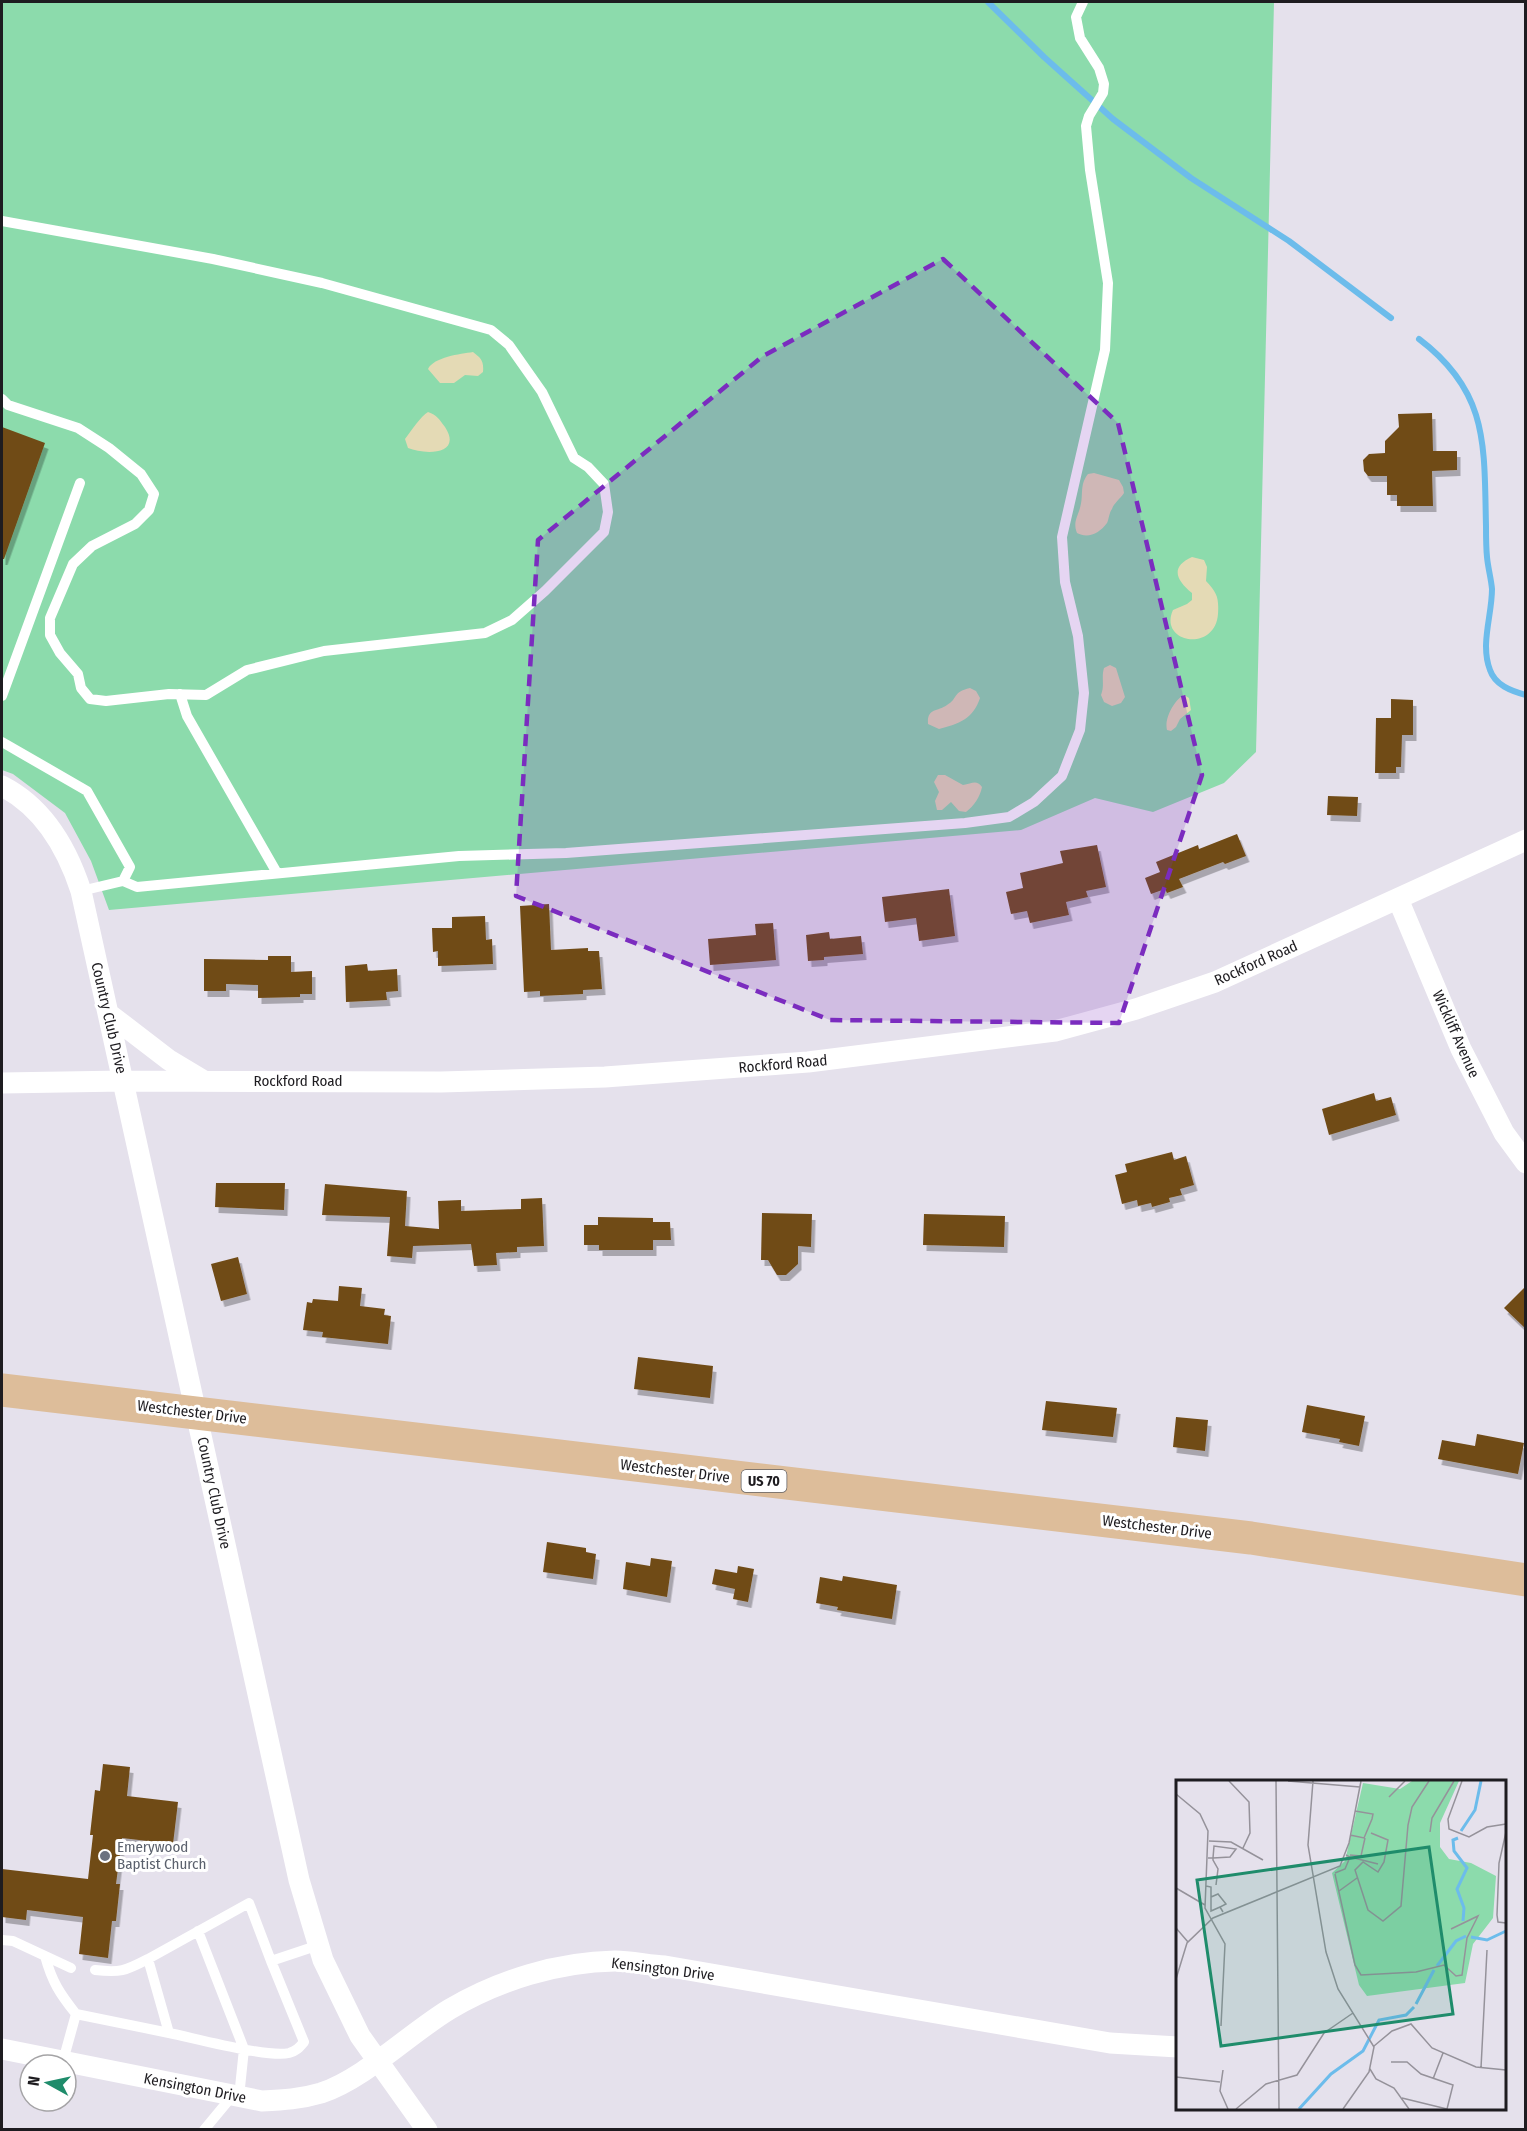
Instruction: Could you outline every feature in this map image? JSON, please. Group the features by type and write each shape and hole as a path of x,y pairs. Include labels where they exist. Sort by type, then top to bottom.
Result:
{"main road":[{"name":"Westchester Drive","path":"2,1389 1251,1538 1526,1580"}],"street":[{"name":"Country Club Drive","path":"2,786 17,793 51,829 73,868 81,891 299,1880 323,1960 360,2036 427,2130"},
{"name":"Rockford Road","path":"2,1083 441,1082 605,1077 808,1062 1055,1030 1136,1009 1215,982 1526,840"},
{"name":"Wickliff Avenue","path":"1398,899 1461,1049 1504,1134 1526,1163"},
{"path":"109,1014 169,1060 204,1081"},
{"name":"Kensington Drive","path":"78,2064 262,2101 293,2100 313,2095 345,2082 450,2009 497,1986 558,1967 615,1961 665,1966 1110,2043 1176,2047"},
{"name":"Kensington Drive","path":"2,2049 22,2053"}],"lane":[{"path":"81,891 123,881 137,886 459,856 566,854 965,823 1009,817 1034,802 1062,776 1080,730 1084,693 1078,636 1065,582 1062,537 1104,350 1108,283 1090,170 1086,126 1089,116 1103,93 1104,84 1100,68 1080,38 1076,17 1083,2"},
{"path":"2,221 213,259 322,282 490,330 509,345 542,392 574,458 588,467 604,484 608,512 604,532 545,591 512,620 484,633 324,651 247,670 206,695 180,694 106,701 90,699 81,688 78,674 60,653 50,635 50,618 73,564 92,546 135,524 149,510 154,494 141,474 109,448 78,428 8,405 2,399"},
{"path":"2,696 80,483"},
{"path":"180,694 186,716 277,873"},
{"path":"2,742 87,791 130,867 123,881"},
{"path":"45,1956 51,1978 59,1993 76,2014 244,2049 287,2054 298,2049 304,2042 249,1904 129,1970 115,1973 94,1970"},
{"path":"198,1931 244,2049 236,2096 204,2130"},
{"path":"2,1940 13,1941 71,1968"},
{"path":"271,1961 319,1944"},
{"path":"148,1959 169,2033"},
{"path":"65,2053 76,2014"}],"highlighted area":[{"path":"943,259 1118,423 1202,775 1119,1023 830,1020 516,896 538,540 763,356"}],"green space":[{"path":"2,2 1274,2 1256,752 1224,783 1153,812 1095,798 1021,830 109,910 91,861 65,813 13,774 2,770"}],"sand":[{"path":"473,352 480,358 483,365 483,372 478,376 465,375 454,383 440,383 428,369 441,359"},
{"path":"428,412 436,416 445,427 449,443 446,448 432,452 408,448 405,439"},
{"path":"1094,473 1119,480 1124,493 1110,512 1104,527 1094,534 1081,535 1077,533 1075,523 1085,478 1088,474"},
{"path":"1192,557 1204,560 1207,567 1206,581 1213,589 1218,603 1215,626 1208,634 1198,639 1180,636 1173,630 1171,621 1173,610 1192,600 1192,593 1179,579 1178,569"},
{"path":"1110,665 1116,668 1125,697 1121,703 1112,706 1104,702 1101,695 1104,668"},
{"path":"970,688 976,691 980,698 969,716 959,723 939,729 928,724 929,715 933,711 950,703 960,692"},
{"path":"1184,695 1189,698 1191,710 1180,719 1176,727 1171,731 1167,730 1171,710"},
{"path":"938,775 945,775 963,785 976,783 982,787 978,798 969,810 959,811 951,802 942,810 937,810 935,801 939,792 934,782"}],"building":[{"path":"1432,413 1433,451 1457,451 1457,470 1432,471 1433,506 1397,506 1397,495 1387,495 1387,476 1368,476 1364,471 1363,460 1369,454 1385,453 1385,441 1399,427 1398,414"},
{"path":"2,427 45,443 4,559 2,559"},
{"path":"1391,699 1413,700 1413,735 1402,735 1401,767 1396,767 1396,773 1375,773 1376,718 1391,718"},
{"path":"1328,796 1358,797 1357,816 1327,815"},
{"path":"1237,834 1246,856 1179,879 1183,887 1167,893 1165,889 1151,894 1145,878 1160,872 1156,862 1198,845 1199,849"},
{"path":"1097,845 1106,887 1086,891 1088,897 1066,902 1069,915 1030,923 1027,911 1011,914 1006,892 1023,888 1020,873 1063,863 1060,851"},
{"path":"949,889 955,936 919,941 916,918 885,922 882,897"},
{"path":"549,904 551,950 588,948 588,951 599,951 602,989 583,990 583,994 540,996 540,991 524,992 520,906"},
{"path":"485,916 486,940 492,939 493,964 438,966 438,951 433,952 432,928 452,928 452,917"},
{"path":"773,923 776,960 710,965 708,939 756,935 755,924"},
{"path":"829,932 830,939 861,936 863,954 824,957 824,960 808,961 806,935"},
{"path":"268,956 291,956 291,972 312,971 312,994 300,994 300,997 258,998 258,985 226,984 226,991 204,991 204,959 268,960"},
{"path":"367,964 368,971 397,969 398,991 386,992 387,1000 346,1002 345,966"},
{"path":"1374,1093 1376,1101 1391,1097 1396,1115 1329,1135 1322,1109"},
{"path":"1172,1152 1174,1160 1186,1156 1194,1185 1180,1189 1182,1195 1169,1198 1170,1202 1152,1207 1151,1203 1138,1206 1137,1200 1122,1204 1115,1175 1127,1172 1125,1164"},
{"path":"216,1183 285,1183 284,1210 215,1207"},
{"path":"325,1184 407,1191 405,1226 439,1229 438,1201 461,1200 461,1211 521,1209 521,1199 542,1198 544,1246 517,1247 517,1252 496,1253 497,1265 474,1266 471,1244 413,1246 412,1258 387,1256 390,1217 322,1215"},
{"path":"762,1213 812,1214 811,1247 798,1246 798,1264 786,1275 777,1275 768,1260 761,1260"},
{"path":"924,1214 1005,1216 1004,1247 923,1245"},
{"path":"598,1217 653,1218 653,1222 670,1222 671,1240 653,1240 653,1250 599,1250 599,1245 584,1245 584,1225 598,1225"},
{"path":"238,1257 247,1294 221,1301 211,1264"},
{"path":"339,1286 362,1288 360,1306 385,1309 384,1315 391,1316 388,1344 322,1337 323,1332 303,1330 307,1302 312,1303 313,1299 338,1301"},
{"path":"1526,1286 1526,1329 1504,1308"},
{"path":"638,1357 713,1366 710,1398 634,1389"},
{"path":"1046,1401 1117,1408 1113,1437 1042,1430"},
{"path":"1307,1405 1365,1416 1359,1446 1339,1442 1340,1439 1302,1432"},
{"path":"1176,1417 1208,1420 1205,1451 1173,1447"},
{"path":"1477,1434 1524,1443 1518,1474 1438,1459 1442,1440 1475,1446"},
{"path":"547,1542 586,1548 586,1552 596,1554 593,1579 543,1572"},
{"path":"651,1558 672,1561 667,1597 623,1589 626,1562 650,1566"},
{"path":"738,1566 754,1569 748,1602 733,1599 735,1589 712,1584 715,1569 737,1573"},
{"path":"843,1576 897,1585 892,1619 837,1610 838,1607 816,1603 820,1577 842,1581"},
{"name":"Emerywood Baptist Church","path":"103,1764 130,1767 127,1796 178,1802 173,1844 122,1838 116,1884 120,1884 116,1921 112,1921 108,1958 79,1954 83,1917 27,1910 26,1920 2,1917 2,1869 88,1879 95,1790 100,1791"}],"waterway":[{"path":"988,2 1044,57 1113,119 1191,178 1289,241 1391,318"},
{"path":"1419,339 1442,359 1459,379 1478,422 1485,470 1486,549 1492,589 1486,640 1487,660 1496,680 1509,689 1526,695"}],"place":[{"name":"Emerywood Baptist Church","path":"105,1856"}]}
